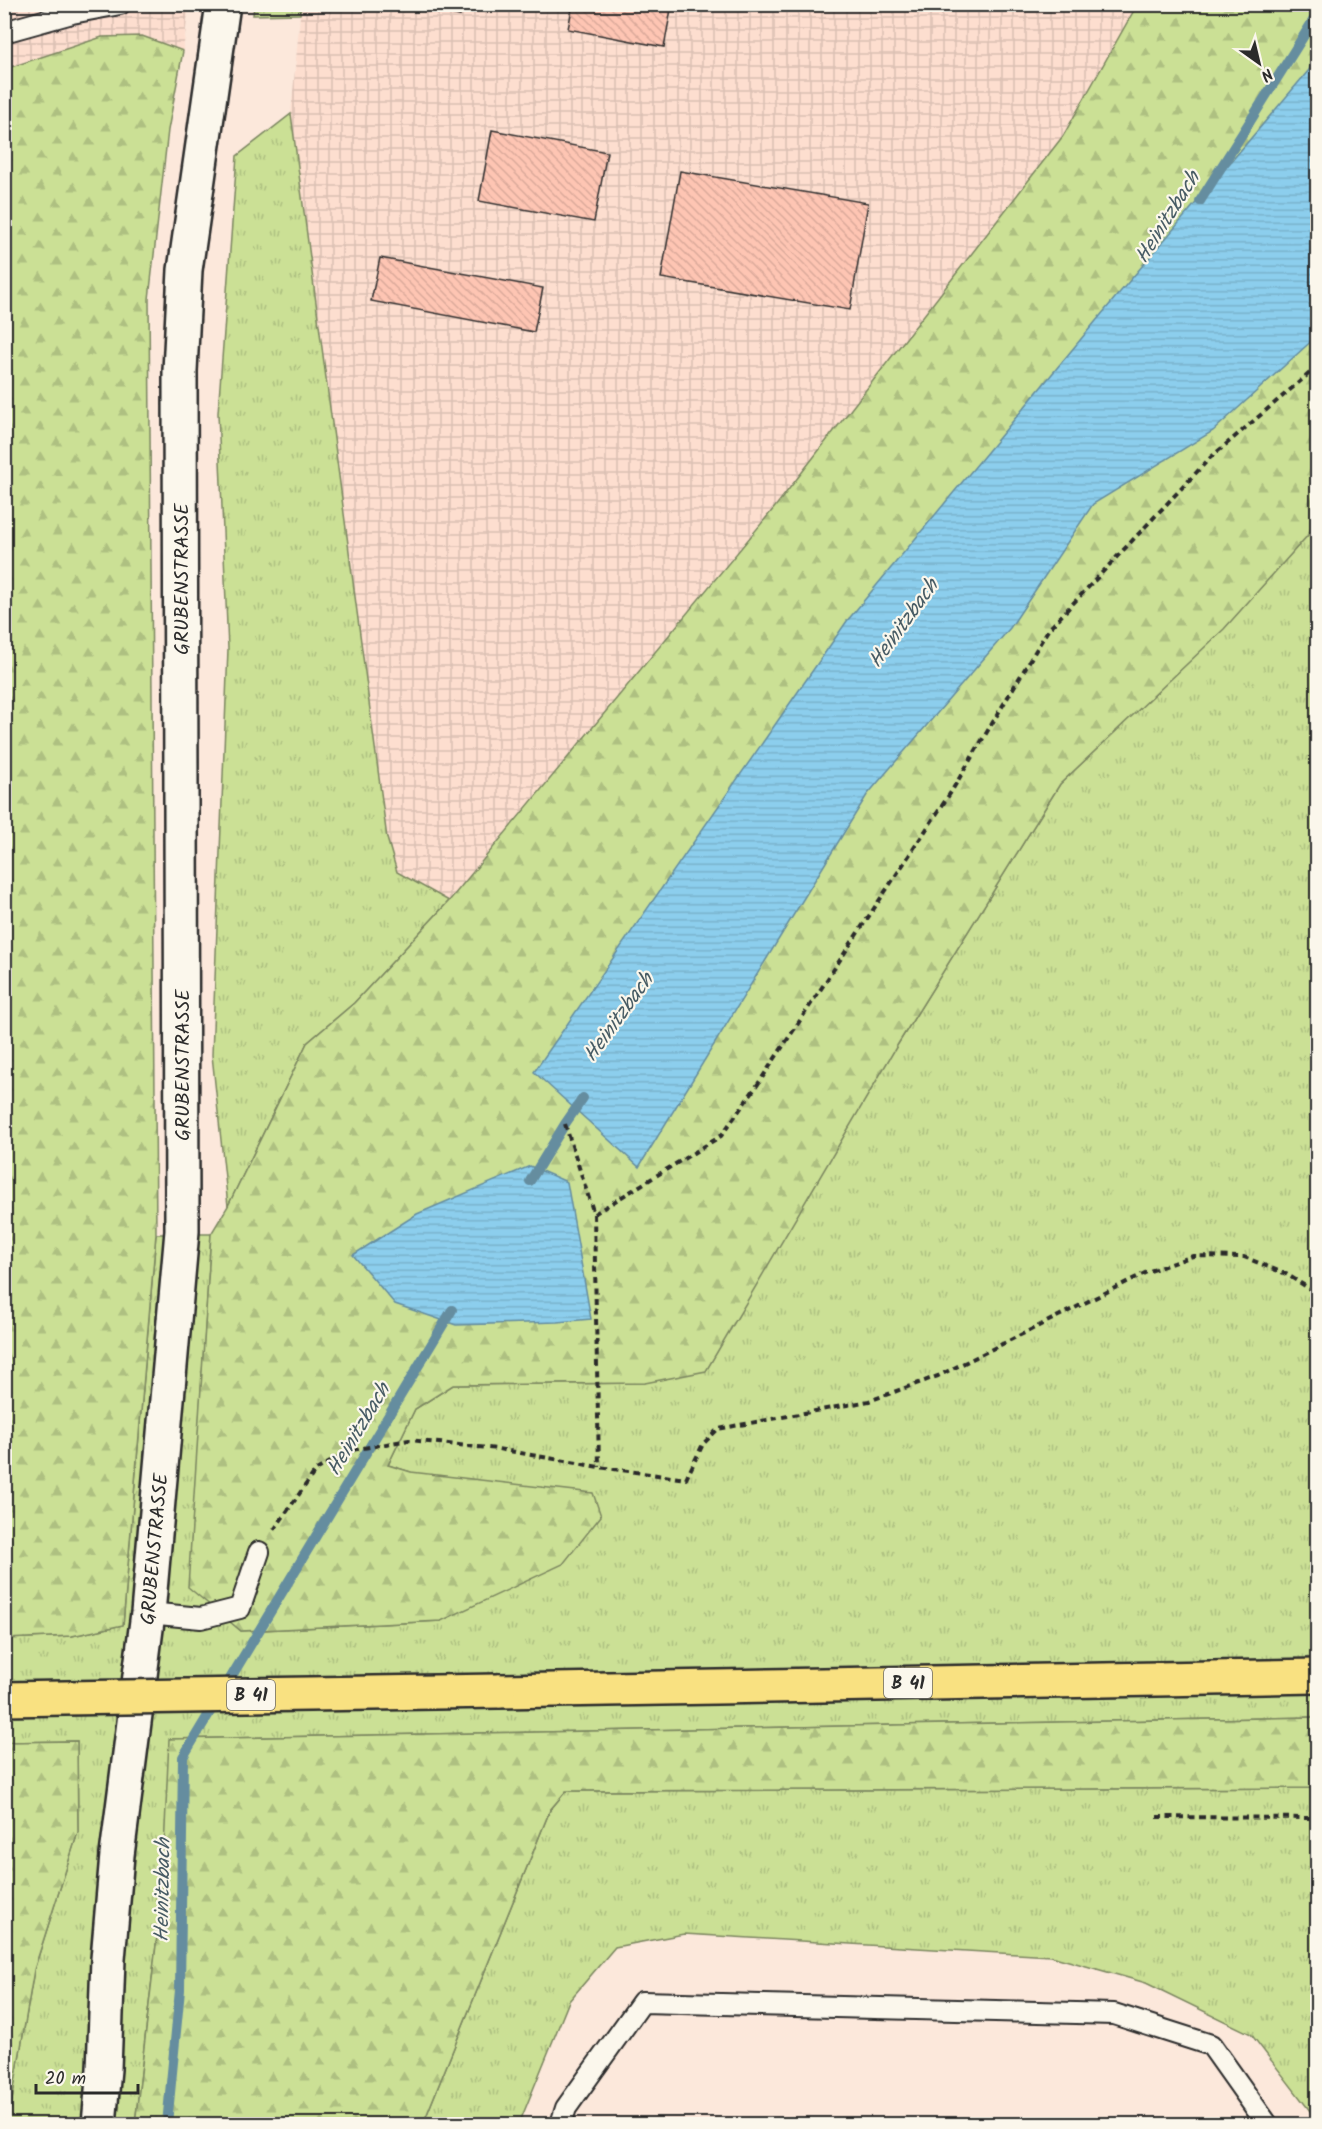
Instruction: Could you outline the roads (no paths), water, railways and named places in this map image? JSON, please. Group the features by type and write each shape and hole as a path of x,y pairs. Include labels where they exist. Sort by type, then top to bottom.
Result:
{"highway":[{"name":"B 41","path":"4,1699 1317,1676"}],"street":[{"name":"GRUBENSTRASSE","path":"99,2124 104,2068 108,1959 117,1855 148,1613 182,1231 180,371 185,270 223,4"}],"lane":[{"path":"4,32 72,13 120,4"},
{"path":"148,1613 201,1618 240,1608 259,1552"},
{"path":"561,2124 566,2108 642,2002 1114,2013 1211,2045 1267,2124"}],"water":[{"path":"1317,50 1317,336 1213,431 1093,504 1010,628 867,795 639,1167 534,1072 847,621 1115,298 1309,70"},
{"path":"530,1166 567,1182 591,1319 456,1325 395,1304 353,1255 417,1214"}],"waterway":[{"name":"Heinitzbach","path":"1200,201 1318,13"},
{"name":"Heinitzbach","path":"530,1181 583,1098"},
{"name":"Heinitzbach","path":"167,2124 180,1990 183,1757 452,1310"}]}
